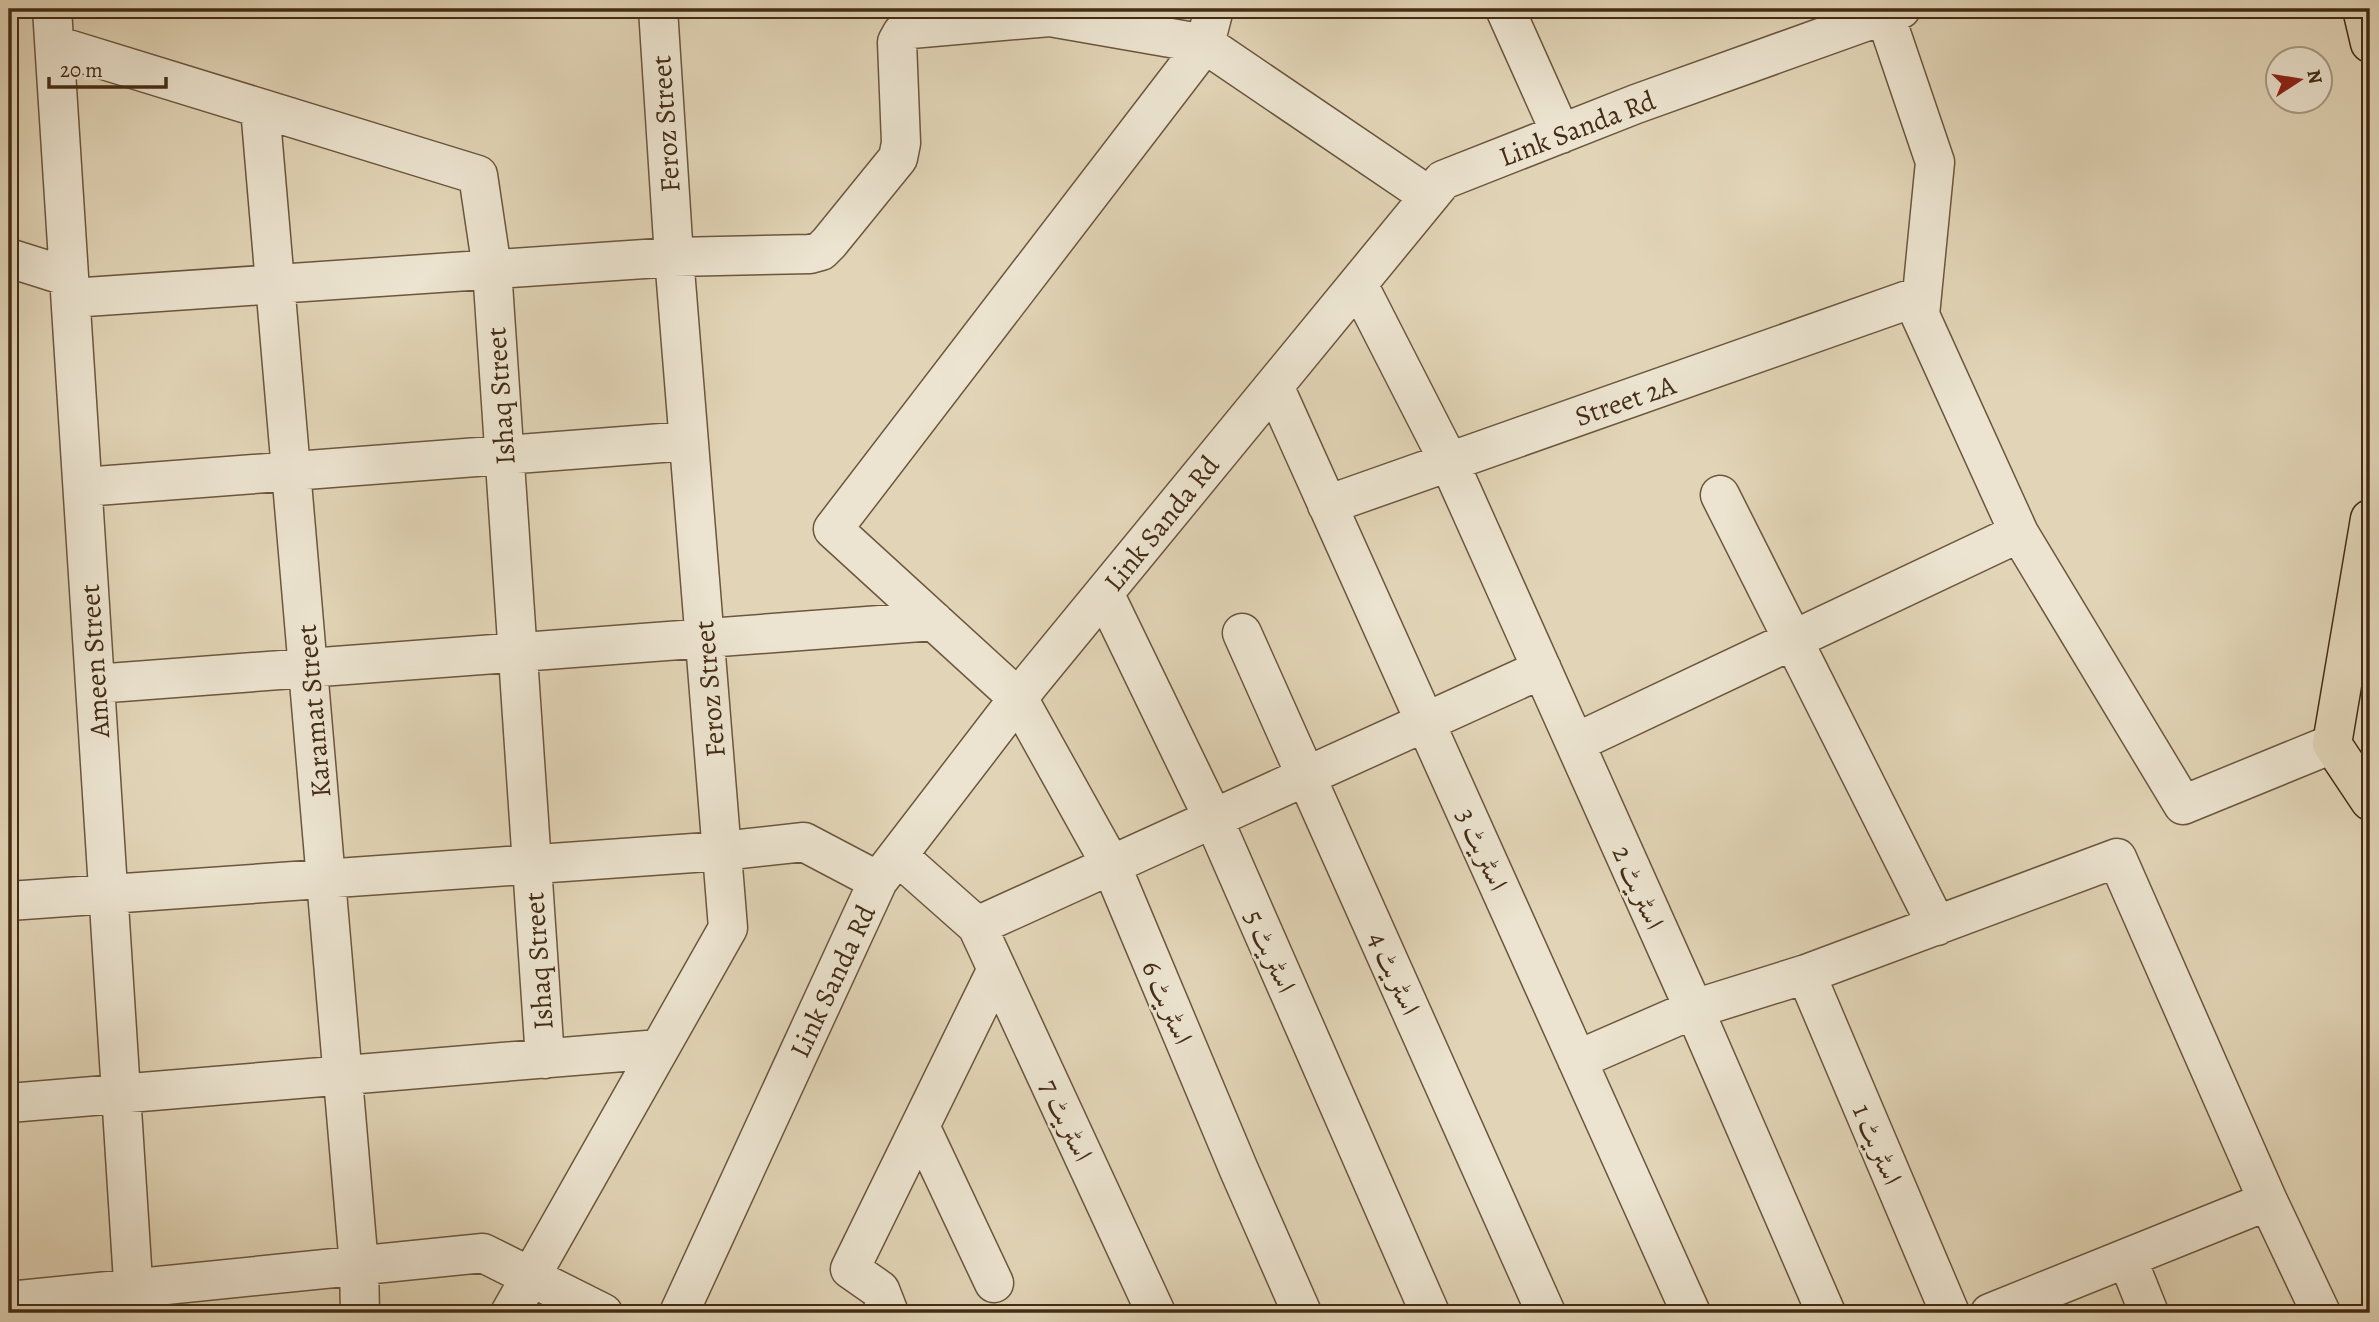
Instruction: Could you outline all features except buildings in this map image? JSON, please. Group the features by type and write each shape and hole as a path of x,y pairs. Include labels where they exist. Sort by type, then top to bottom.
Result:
{"main road":[{"path":"2362,9 2370,43"},
{"path":"2370,519 2332,744 2370,801"}],"street":[{"name":"Feroz Street","path":"510,1313 728,928 688,441 658,9"},
{"path":"1505,9 1561,134"},
{"path":"1890,11 1935,162 1920,315 2019,533 2183,806 2332,744"},
{"name":"Link Sanda Rd","path":"687,1311 888,869 1018,698 1443,180 1636,104 1890,11"},
{"path":"9,258 70,287 277,284 674,257 810,254 821,251 898,158 901,143 897,42 902,33 911,29 1050,17 1209,26 1429,196"},
{"name":"اسٹریٹ 6","path":"1209,26 833,529 1018,698 1111,865 1233,1157 1302,1313"},
{"name":"Ishaq Street","path":"53,27 260,108 478,175 492,269 545,1059"},
{"name":"Ameen Street","path":"53,27 134,1301"},
{"name":"Karamat Street","path":"260,108 327,879 359,1266 360,1313"},
{"name":"اسٹریٹ 2","path":"1358,284 1449,462 1694,1009 1826,1313"},
{"name":"Street 2A","path":"1327,505 1922,295"},
{"name":"اسٹریٹ 3","path":"1274,386 1691,1313"},
{"path":"83,487 688,441"},
{"path":"1720,495 1937,926"},
{"path":"1575,743 2019,533"},
{"name":"اسٹریٹ 5","path":"1104,593 1213,818 1430,1313"},
{"path":"95,684 934,621"},
{"name":"اسٹریٹ 4","path":"1242,633 1546,1313"},
{"path":"9,901 722,851 804,842 888,869 977,926 1424,720 1542,669"},
{"path":"1577,1060 1694,1009 1806,974 2117,858 2320,1313"},
{"name":"اسٹریٹ 7","path":"977,926 1156,1313"},
{"path":"889,1313 880,1290 850,1269 997,969"},
{"name":"اسٹریٹ 1","path":"1806,974 1950,1313"},
{"path":"9,1103 659,1049"},
{"path":"920,1126 994,1283"},
{"path":"1990,1313 2268,1201"},
{"path":"9,1301 134,1301 359,1266 483,1253 603,1313"},
{"path":"2127,1258 2149,1313"}]}
